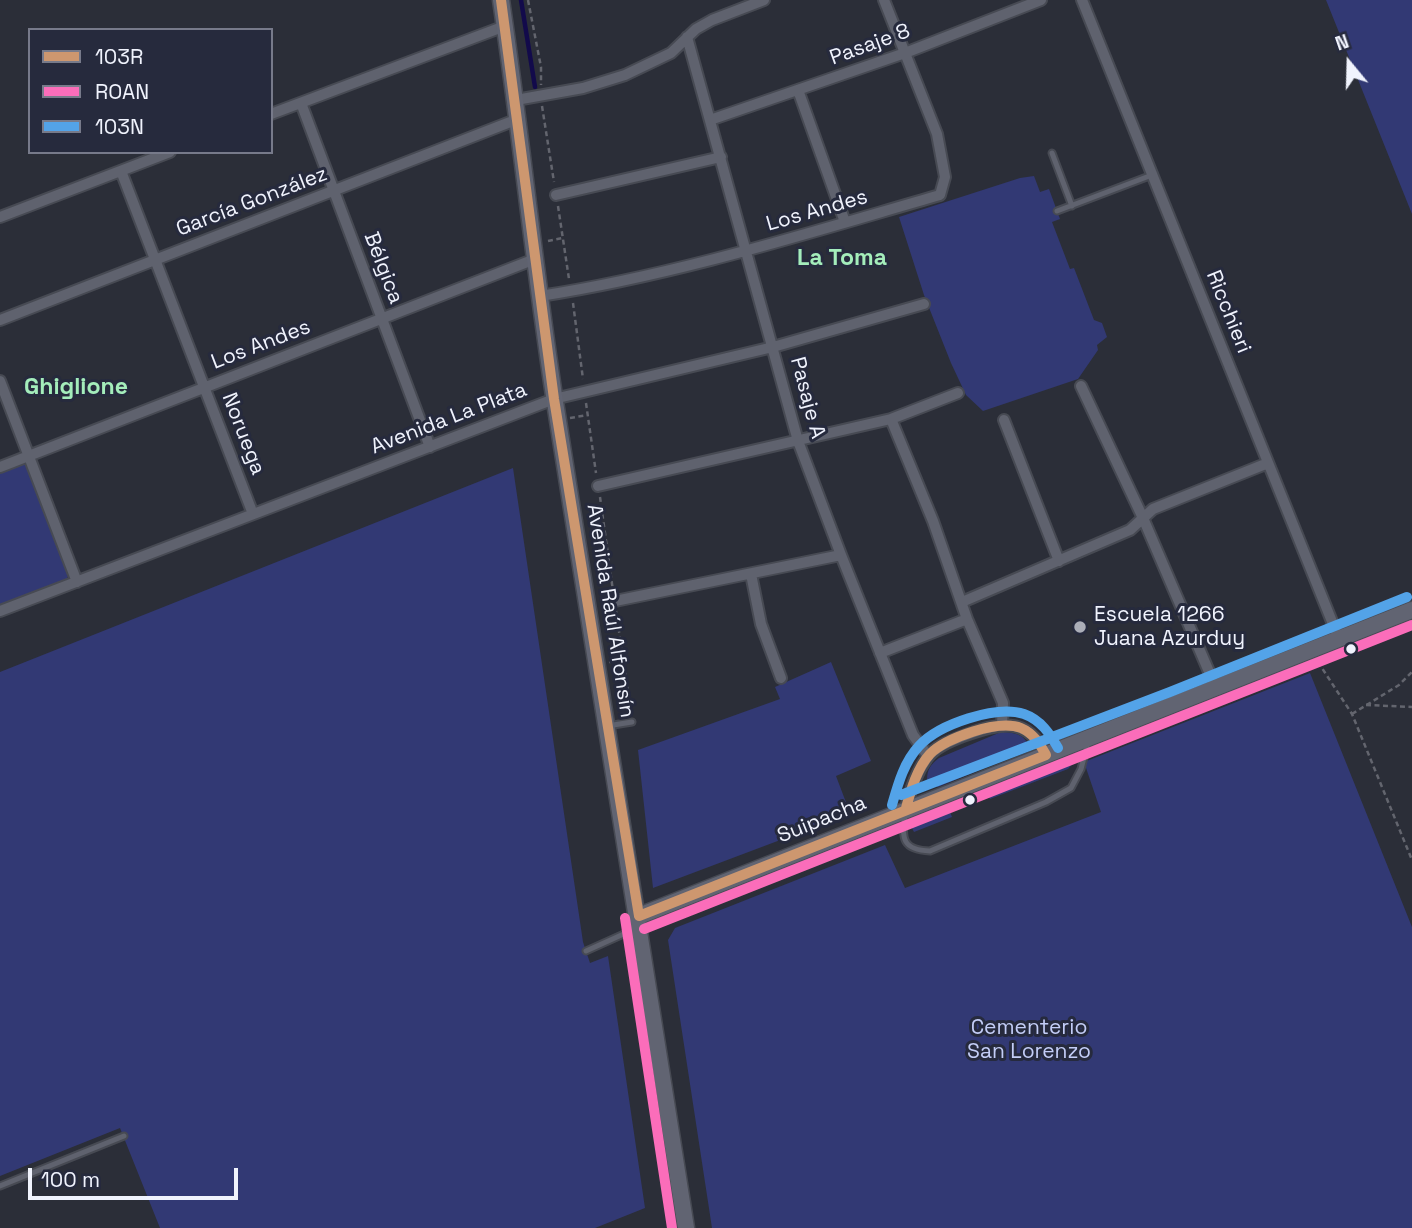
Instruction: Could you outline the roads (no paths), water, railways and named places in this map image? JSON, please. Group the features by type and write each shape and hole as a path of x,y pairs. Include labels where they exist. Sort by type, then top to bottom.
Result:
{"main road":[{"name":"Avenida Raúl Alfonsín","path":"501,0 519,119 554,399 686,1228"},
{"name":"Suipacha","path":"639,921 906,808 1412,610"}],"street":[{"path":"516,100 583,88 625,75 671,53 687,37 712,20 764,0"},
{"path":"884,0 905,53"},
{"name":"Pasaje 8","path":"710,120 905,53 1041,0"},
{"name":"Ricchieri","path":"1082,0 1339,639"},
{"path":"273,113 505,26"},
{"name":"Pasaje A","path":"687,37 797,441 913,734 928,756"},
{"name":"Los Andes","path":"540,296 747,252 940,195 945,177 937,134 905,53"},
{"path":"798,90 845,222"},
{"name":"Bélgica","path":"300,103 430,447"},
{"name":"García González","path":"0,320 519,119"},
{"path":"0,217 165,154"},
{"path":"556,195 720,157"},
{"name":"Noruega","path":"121,171 253,514"},
{"name":"Los Andes","path":"0,467 535,259"},
{"name":"Avenida La Plata","path":"0,611 554,399 773,347 924,304"},
{"path":"0,381 77,582"},
{"path":"1081,386 1143,518 1216,688"},
{"path":"598,486 891,419 958,393"},
{"path":"891,419 933,521 967,618 1003,703 1002,725"},
{"path":"1004,420 1059,561"},
{"path":"961,602 1130,530 1153,509 1268,463"},
{"path":"615,601 841,555"},
{"path":"751,574 761,624 781,678"},
{"path":"880,653 967,618"},
{"path":"906,808 916,776 928,756 946,743 986,727 1014,726 1028,732 1038,739 1046,755"}],"lane":[{"path":"1052,152 1072,206"},
{"path":"1057,211 1152,174"},
{"path":"607,726 632,722"},
{"path":"906,808 902,830 905,842 915,850 930,851 1046,802 1071,788 1081,769 1089,738"},
{"path":"586,951 639,921"},
{"path":"0,1186 124,1136"}],"waterway":[{"path":"521,0 535,87"}],"place":[{"name":"Escuela 1266 Juana Azurduy","path":"1080,627"}],"district":[{"name":"La Toma","path":"842,259"},
{"name":"Ghiglione","path":"76,388"}],"park label":[{"name":"Cementerio San Lorenzo","path":"1029,1040"}]}
